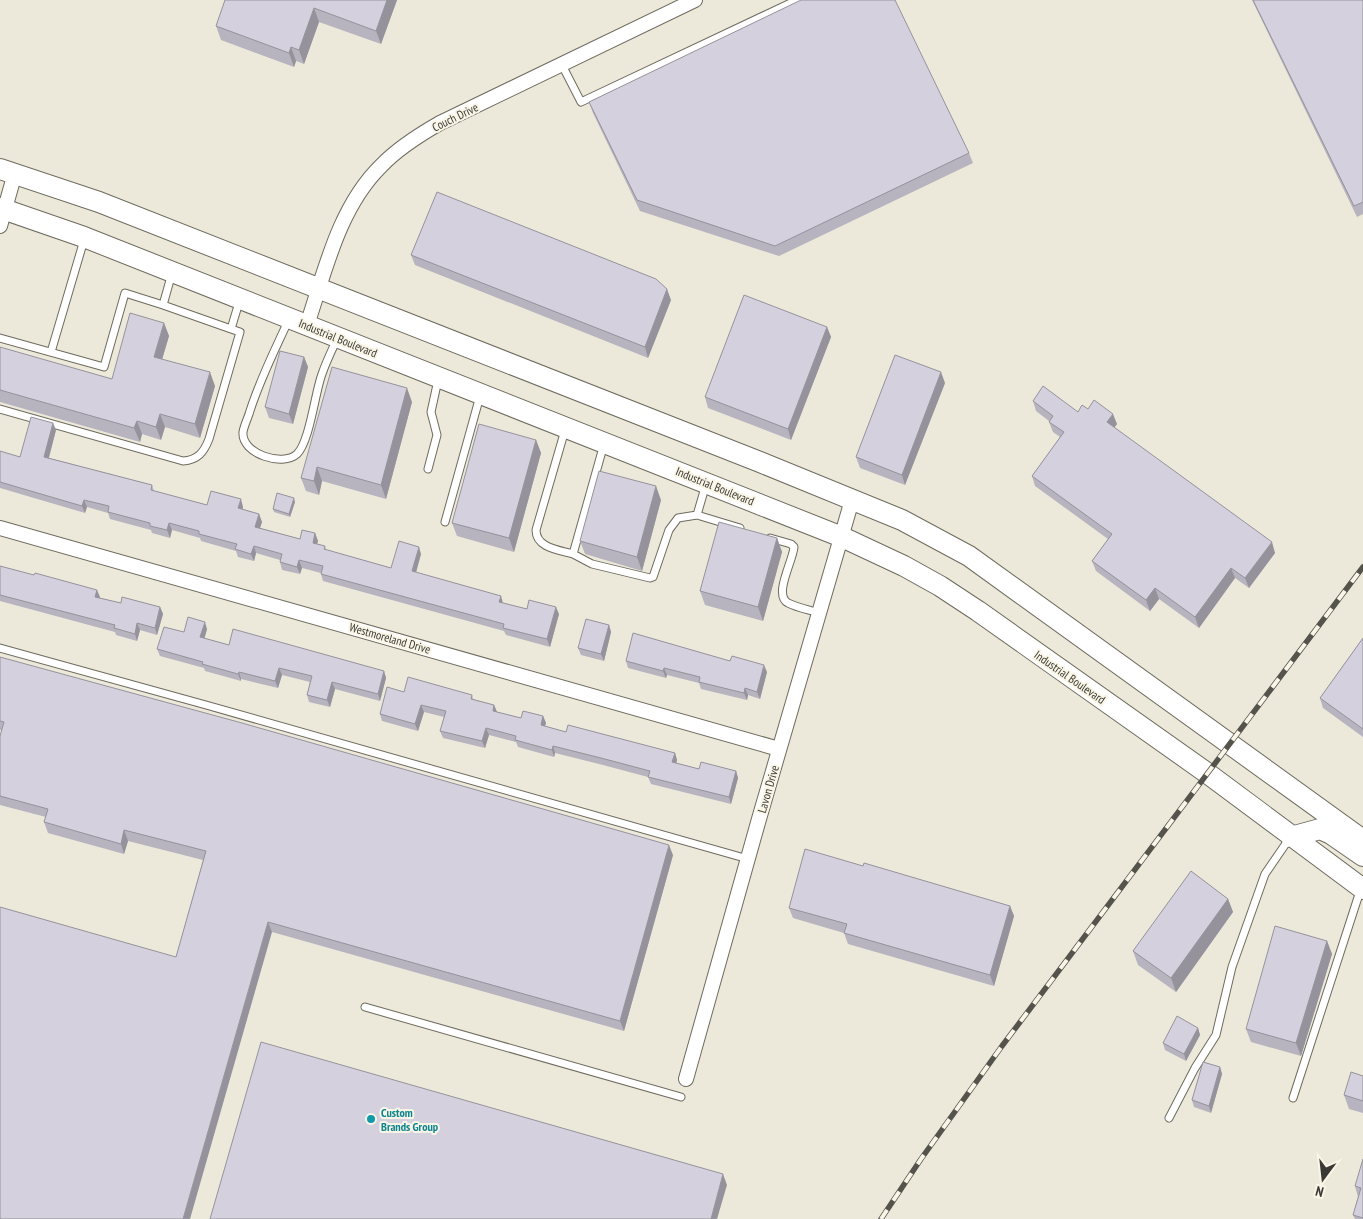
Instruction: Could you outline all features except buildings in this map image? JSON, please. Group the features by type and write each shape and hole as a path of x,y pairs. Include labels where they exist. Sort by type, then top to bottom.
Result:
{"main road":[{"path":"7,171 99,202 320,288 902,520 969,556 1363,840"},
{"name":"Industrial Boulevard","path":"2,215 84,237 842,537 904,566 940,586 978,611 1207,773 1362,889"},
{"path":"1291,837 1320,829 1331,834 1363,856"}],"street":[{"name":"Couch Drive","path":"298,322 320,288 335,243 350,208 368,181 389,158 414,139 440,124 694,0"},
{"path":"2,215 7,171"},
{"name":"Lavon Drive","path":"686,1079 779,749 852,500"},
{"name":"Westmoreland Drive","path":"0,528 779,749"}],"lane":[{"path":"562,65 581,102 797,0"},
{"path":"51,352 84,237"},
{"path":"163,305 172,272"},
{"path":"0,338 104,367 126,293 240,332 205,450 192,460 183,461 0,409"},
{"path":"231,329 241,299"},
{"path":"298,322 267,366 243,432 244,442 252,450 268,457 286,459 296,454 303,444 322,375 338,338"},
{"path":"428,469 437,435 431,412 439,377"},
{"path":"445,522 481,394"},
{"path":"566,427 536,530 536,536 540,542 547,546 573,554 592,564 650,578 653,577 672,524 678,518 697,514 751,532"},
{"path":"573,554 605,443"},
{"path":"697,514 707,483"},
{"path":"759,534 791,544 794,547 794,554 782,591 783,598 787,603 820,613"},
{"path":"0,648 215,707 748,859"},
{"path":"1169,1118 1195,1068 1216,1035 1232,967 1265,874 1291,837"},
{"path":"1293,1098 1362,889"},
{"path":"365,1006 681,1097"}],"railway":[{"path":"881,1219 921,1159 1002,1046 1363,567"}],"place":[{"name":"Custom Brands Group","path":"371,1119"}]}
